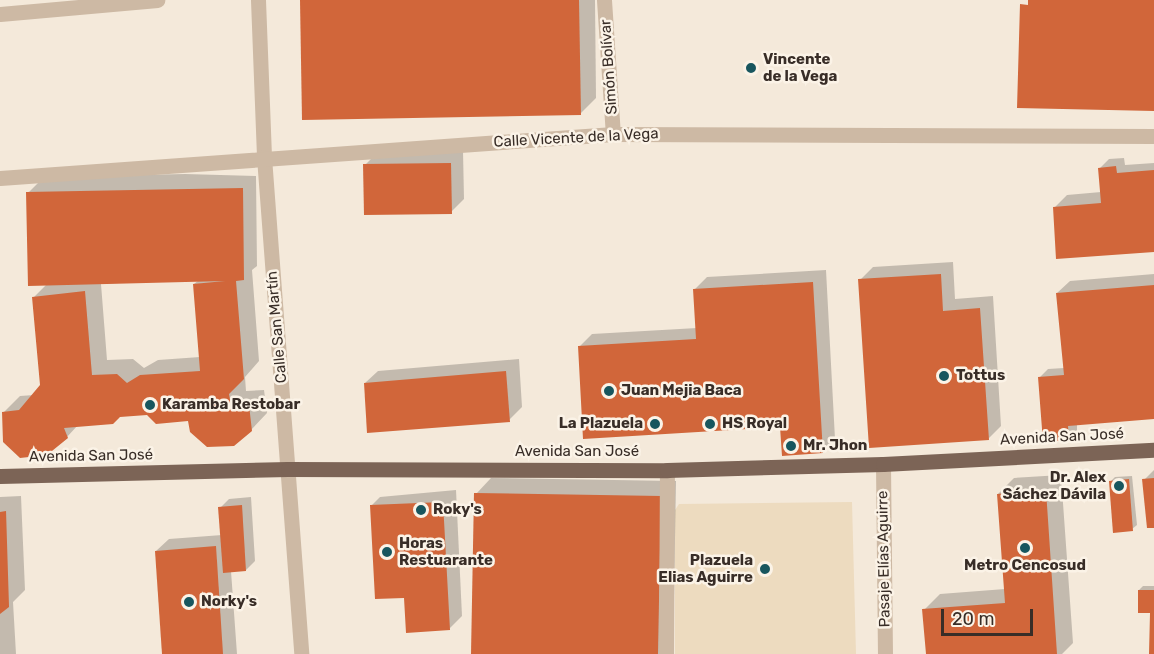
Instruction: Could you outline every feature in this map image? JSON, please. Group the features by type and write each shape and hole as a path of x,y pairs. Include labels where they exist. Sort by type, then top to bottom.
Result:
{"main road":[{"name":"Avenida San José","path":"0,476 288,469 667,470 883,464 1154,450"}],"street":[{"path":"0,14 158,0"},
{"name":"Calle San Martín","path":"258,0 264,157 301,654"},
{"name":"Simón Bolívar","path":"604,0 613,134"},
{"name":"Calle Vicente de la Vega","path":"0,178 264,157 613,134 1154,135"},
{"name":"Pasaje Elías Aguirre","path":"883,464 885,654"},
{"path":"666,654 667,470"}],"shaded area":[{"name":"Plazuela Elias Aguirre","path":"852,502 856,654 675,654 675,510 679,504"}],"building":[{"path":"300,0 579,0 581,115 302,120"},
{"path":"1028,0 1154,0 1154,111 1017,108 1020,4 1028,5"},
{"path":"451,163 452,214 364,215 363,164"},
{"path":"1116,166 1117,173 1154,170 1154,252 1056,259 1053,207 1101,203 1098,168"},
{"path":"243,188 244,280 236,281 244,379 229,394 231,406 249,405 252,431 234,446 207,447 190,432 188,421 156,424 147,415 120,417 113,424 64,428 68,438 47,455 20,458 3,442 2,412 19,410 40,385 32,297 85,291 92,375 117,374 127,383 140,375 200,371 193,284 225,281 28,286 26,192"},
{"name":"Tottus","path":"941,274 943,311 980,308 989,440 869,448 858,279"},
{"path":"813,282 823,453 782,456 780,427 583,439 578,346 696,339 693,289"},
{"path":"1154,285 1154,419 1068,426 1069,440 1043,442 1038,377 1064,375 1056,293"},
{"path":"506,371 510,422 367,433 364,383"},
{"path":"1154,478 1154,528 1147,528 1142,479"},
{"path":"1129,479 1133,531 1113,533 1109,481"},
{"name":"Metro Cencosud","path":"1046,490 1057,654 926,654 922,609 1005,603 997,494"},
{"path":"474,493 661,496 658,654 471,654"},
{"path":"443,502 450,630 406,633 404,598 375,599 370,505"},
{"path":"242,505 246,571 223,573 218,507"},
{"path":"6,511 9,607 0,614 0,512"},
{"name":"Norky's","path":"216,546 223,654 162,654 155,551"},
{"path":"1138,590 1154,590 1154,654 1149,654 1150,613 1138,613"}],"place":[{"name":"Vincente de la Vega","path":"751,68"},
{"name":"Tottus","path":"944,376"},
{"name":"Juan Mejia Baca","path":"609,391"},
{"name":"Karamba Restobar","path":"150,405"},
{"name":"La Plazuela","path":"655,424"},
{"name":"HS Royal","path":"710,424"},
{"name":"Mr. Jhon","path":"791,446"},
{"name":"Dr. Alex Sáchez Dávila","path":"1119,486"},
{"name":"Roky's","path":"421,510"},
{"name":"Metro Cencosud","path":"1025,548"},
{"name":"Horas Restuarante","path":"387,552"},
{"name":"Plazuela Elias Aguirre","path":"765,569"},
{"name":"Norky's","path":"189,602"}]}
